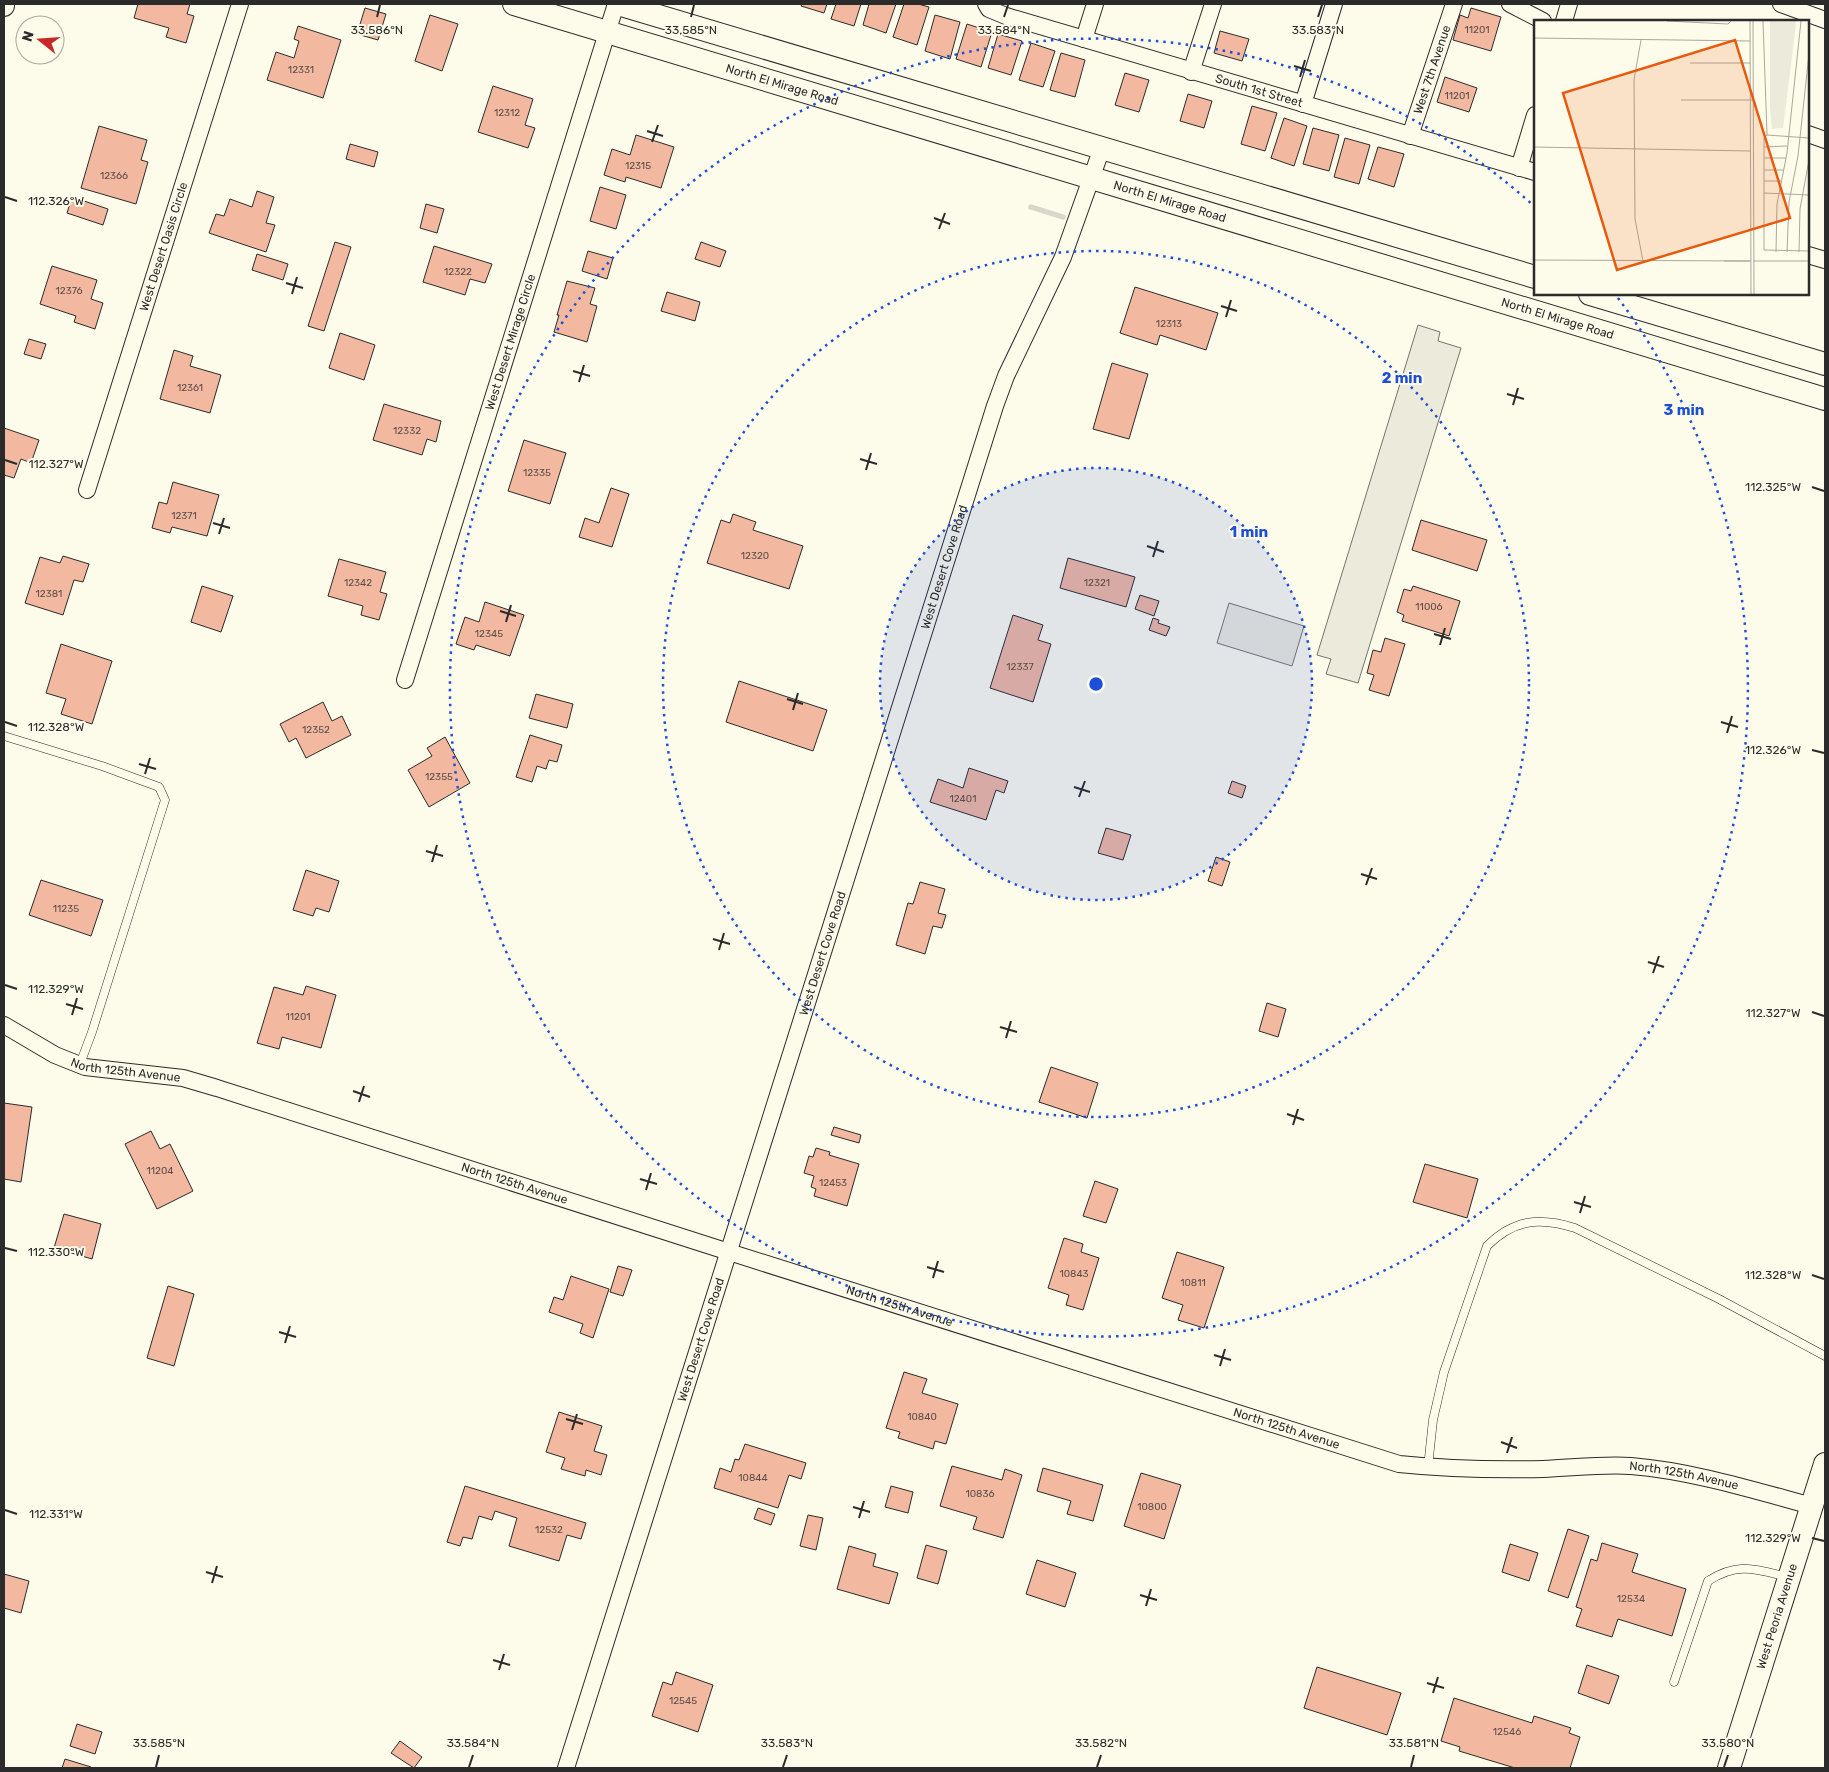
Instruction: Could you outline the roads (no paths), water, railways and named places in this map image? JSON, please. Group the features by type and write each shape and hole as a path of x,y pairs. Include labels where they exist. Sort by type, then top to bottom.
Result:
{"main road":[{"name":"North El Mirage Road","path":"514,4 1825,399"},
{"path":"617,4 1534,278"},
{"path":"1593,295 1825,364"},
{"name":"West Peoria Avenue","path":"1729,1768 1825,1464"}],"street":[{"name":"West Desert Oasis Circle","path":"88,490 240,4"},
{"name":"West Desert Mirage Circle","path":"405,680 617,4"},
{"name":"South 1st Street","path":"986,4 989,9 1006,16 1534,172"},
{"path":"1084,39 1095,4"},
{"path":"1192,72 1213,4"},
{"path":"1303,104 1334,4"},
{"name":"West 7th Avenue","path":"1410,136 1454,4"},
{"path":"1510,4 1541,20"},
{"path":"1564,20 1569,4"},
{"path":"1781,4 1825,20"},
{"path":"1519,168 1534,118"},
{"path":"1809,134 1825,140"},
{"name":"West Desert Cove Road","path":"566,1768 995,406 1006,376 1063,257 1102,148"},
{"path":"1809,255 1825,260"},
{"name":"North 125th Avenue","path":"4,1025 55,1054 85,1067 192,1080 1399,1464 1428,1467 1541,1469 1630,1466 1680,1473 1723,1482 1812,1506"}],"lane":[{"path":"4,736 102,766 159,788 165,800 92,1032 80,1064"},
{"path":"1428,1467 1433,1420 1444,1372 1487,1246 1500,1233 1516,1226 1538,1221 1557,1222 1575,1228 1719,1299 1825,1356"},
{"path":"1674,1682 1708,1581 1720,1573 1747,1567 1790,1577"}],"waterway":[{"path":"1031,207 1063,217"}]}
